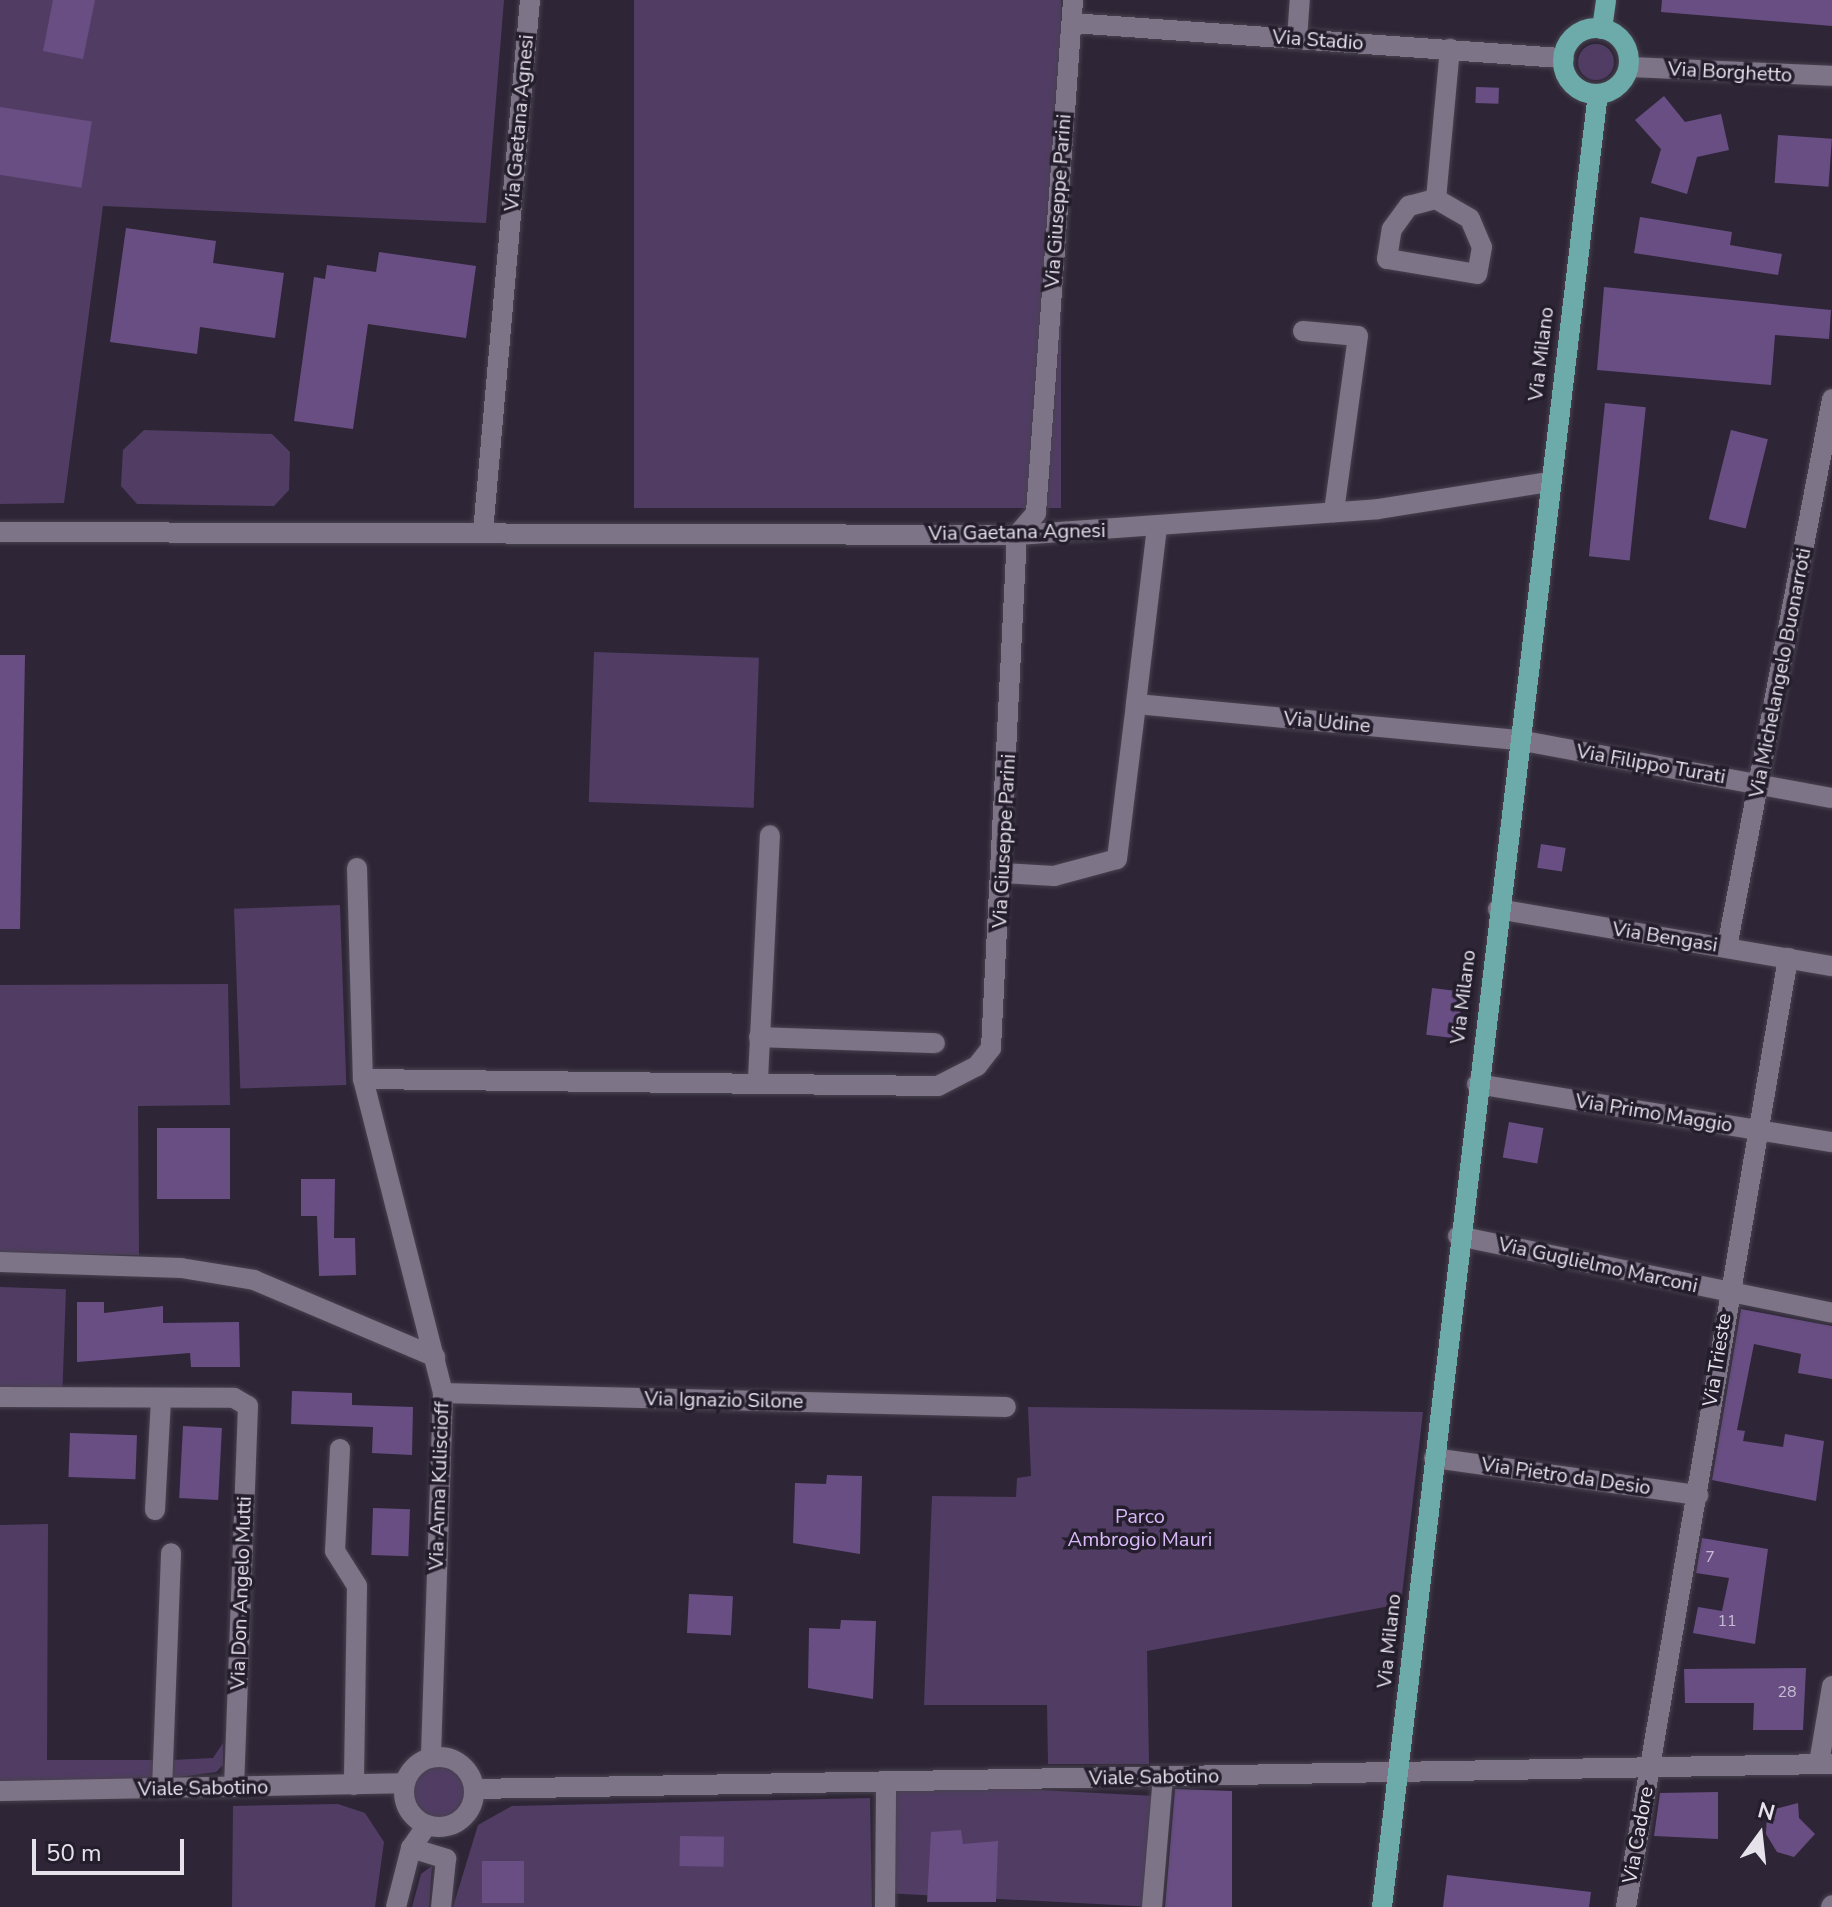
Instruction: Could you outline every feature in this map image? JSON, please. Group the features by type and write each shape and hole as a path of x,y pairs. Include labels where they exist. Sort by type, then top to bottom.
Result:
{"main road":[{"path":"1602,29 1606,0"},
{"path":"1602,29 1626,47 1629,67 1618,86 1598,94 1576,88 1564,58 1573,38 1602,29"},
{"name":"Via Milano","path":"1382,1907 1458,1236 1598,94"}],"street":[{"name":"Via Gaetana Agnesi","path":"483,532 530,0"},
{"name":"Via Giuseppe Parini","path":"363,1079 758,1079 938,1086 977,1066 995,1027 1017,535 1036,513 1073,0"},
{"path":"1297,39 1300,0"},
{"name":"Via Stadio","path":"1072,23 1564,58"},
{"path":"1436,199 1450,49"},
{"name":"Via Borghetto","path":"1629,67 1832,76"},
{"path":"1436,199 1470,219 1482,247 1477,274 1387,259 1392,229 1409,206 1436,199"},
{"path":"1303,331 1358,336 1334,512"},
{"name":"Via Michelangelo Buonarroti","path":"1727,947 1832,399"},
{"name":"Via Gaetana Agnesi","path":"0,532 1017,535 1334,512 1549,482"},
{"path":"1003,873 1054,876 1117,859 1157,527"},
{"name":"Via Udine","path":"1136,704 1518,740"},
{"name":"Via Filippo Turati","path":"1518,740 1832,798"},
{"path":"758,1079 770,835"},
{"name":"Via Anna Kuliscioff","path":"357,868 363,1079 443,1393 431,1757"},
{"name":"Via Bengasi","path":"1498,909 1832,966"},
{"name":"Via Trieste","path":"1650,1763 1698,1495 1728,1292 1760,1130 1788,958"},
{"path":"759,1037 935,1043"},
{"name":"Via Primo Maggio","path":"1477,1084 1832,1142"},
{"name":"Via Guglielmo Marconi","path":"1458,1236 1832,1313"},
{"path":"0,1262 181,1268 254,1280 435,1357"},
{"name":"Via Ignazio Silone","path":"443,1393 1006,1407"},
{"path":"0,1397 161,1398 155,1510"},
{"name":"Via Don Angelo Mutti","path":"161,1398 243,1400 249,1416 234,1787"},
{"path":"340,1449 335,1551 357,1586 354,1785"},
{"name":"Via Pietro da Desio","path":"1434,1458 1698,1495"},
{"path":"162,1789 171,1553"},
{"path":"1826,1764 1832,1686"},
{"path":"396,1907 411,1848 427,1825 461,1820 475,1789 456,1761 431,1757 405,1783 408,1808 427,1825"},
{"name":"Viale Sabotino","path":"475,1789 1399,1773 1650,1763 1826,1764"},
{"name":"Via Cadore","path":"1626,1907 1650,1763"},
{"path":"1152,1907 1163,1776"},
{"path":"885,1907 886,1782"},
{"name":"Viale Sabotino","path":"0,1791 405,1783"},
{"path":"411,1848 446,1859 441,1907"}],"green space":[{"path":"0,0 504,0 486,223 103,206 64,503 0,504"},
{"path":"634,0 1061,0 1061,508 634,508"},
{"path":"1596,44 1609,49 1614,62 1609,75 1596,80 1583,75 1578,62 1583,49"},
{"path":"144,430 272,434 290,452 289,490 274,506 137,504 121,486 123,450"},
{"path":"594,652 759,658 754,808 589,802"},
{"path":"340,905 346,1085 240,1089 234,909"},
{"path":"228,984 230,1105 138,1106 139,1255 0,1253 0,985"},
{"path":"0,1287 66,1289 62,1390 0,1388"},
{"name":"Parco Ambrogio Mauri","path":"1028,1407 1423,1412 1401,1604 1147,1651 1149,1764 1048,1764 1047,1705 924,1705 932,1496 1016,1497 1017,1478 1031,1476"},
{"path":"48,1524 47,1760 154,1760 153,1779 0,1781 0,1525"},
{"path":"223,1743 223,1765 216,1772 172,1778 172,1760 213,1758"},
{"path":"439,1767 457,1774 464,1792 457,1810 439,1817 421,1810 414,1792 421,1774"},
{"path":"894,1782 1155,1796 1149,1907 889,1893"},
{"path":"870,1798 872,1907 453,1907 478,1825 512,1806"},
{"path":"338,1804 365,1813 384,1842 375,1907 232,1907 233,1806"},
{"path":"432,1866 429,1907 412,1907 421,1874"}],"building":[{"path":"53,0 95,0 83,59 43,51"},
{"path":"1662,0 1832,0 1832,26 1661,12"},
{"path":"1476,87 1499,88 1498,104 1475,103"},
{"path":"1664,96 1685,122 1721,114 1729,150 1697,157 1687,194 1651,183 1661,149 1635,120"},
{"path":"0,107 92,122 81,188 0,175"},
{"path":"1778,135 1832,139 1829,187 1775,183"},
{"path":"1640,217 1732,232 1730,245 1782,254 1778,275 1634,253"},
{"path":"126,228 216,241 213,263 284,273 275,338 200,327 197,354 110,342"},
{"path":"379,252 476,266 466,338 368,324 353,429 294,421 314,277 325,279 327,265 376,272"},
{"path":"1604,287 1831,310 1829,339 1775,335 1771,385 1597,370"},
{"path":"1605,403 1646,407 1630,560 1589,556"},
{"path":"1731,430 1768,439 1746,528 1709,519"},
{"path":"0,655 25,655 20,929 0,929"},
{"path":"1541,844 1566,848 1562,872 1537,868"},
{"path":"1432,988 1463,992 1457,1038 1426,1035"},
{"path":"1509,1122 1543,1128 1537,1164 1503,1157"},
{"path":"157,1128 230,1128 230,1199 157,1199"},
{"path":"301,1179 335,1179 334,1238 355,1238 356,1275 319,1276 317,1216 301,1216"},
{"path":"77,1302 104,1302 104,1313 163,1306 163,1323 239,1322 240,1367 191,1367 190,1353 77,1362"},
{"path":"1741,1309 1832,1326 1832,1379 1798,1373 1801,1354 1754,1344 1737,1430 1745,1431 1743,1441 1783,1447 1785,1434 1824,1441 1816,1501 1712,1480"},
{"path":"292,1391 352,1393 352,1405 413,1407 412,1455 372,1453 373,1427 291,1424"},
{"path":"183,1426 222,1428 218,1500 179,1498"},
{"path":"70,1433 137,1435 135,1479 68,1477"},
{"path":"827,1475 862,1476 860,1554 793,1543 795,1483 826,1484"},
{"path":"373,1508 410,1509 408,1556 371,1555"},
{"path":"1702,1538 1768,1549 1755,1644 1693,1633 1698,1607 1722,1611 1729,1578 1696,1573"},
{"path":"689,1594 733,1596 731,1635 687,1633"},
{"path":"841,1620 876,1621 873,1699 808,1688 809,1628 840,1629"},
{"path":"1806,1668 1803,1730 1753,1730 1754,1703 1685,1703 1684,1669"},
{"path":"1175,1789 1232,1791 1232,1907 1165,1907"},
{"path":"1718,1792 1718,1839 1654,1836 1660,1793"},
{"path":"1798,1803 1799,1818 1815,1834 1794,1857 1777,1852 1766,1834 1767,1811"},
{"path":"961,1830 963,1844 998,1841 996,1902 927,1902 931,1832"},
{"path":"680,1836 724,1837 723,1867 679,1866"},
{"path":"482,1861 524,1861 524,1903 482,1903"},
{"path":"1447,1875 1591,1892 1589,1907 1443,1907"}]}
